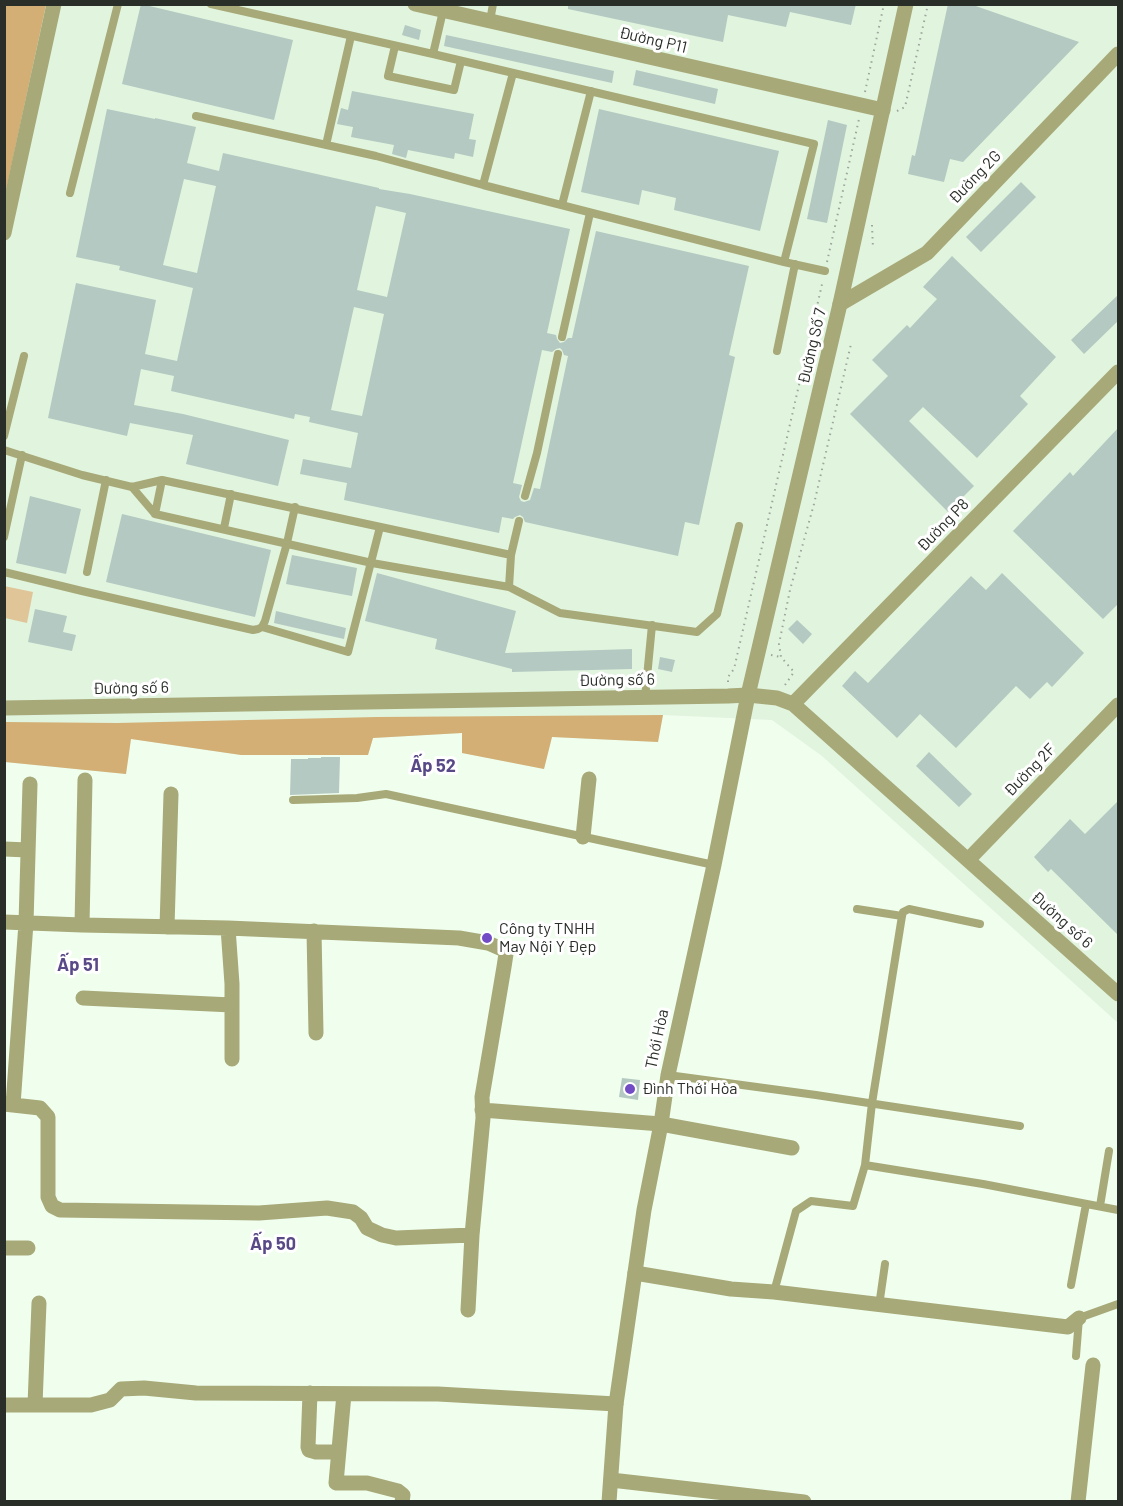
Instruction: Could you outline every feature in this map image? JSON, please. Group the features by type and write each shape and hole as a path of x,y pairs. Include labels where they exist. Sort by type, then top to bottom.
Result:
{"street":[{"path":"4,233 54,4"},
{"name":"Đường P11","path":"415,4 890,111"},
{"name":"Đường Số 7","path":"748,695 840,304 890,111 906,4"},
{"name":"Đường 2G","path":"840,304 927,253 1119,54"},
{"name":"Đường P8","path":"793,704 1119,372"},
{"name":"Đường số 6","path":"4,708 748,695 777,698 793,704 1119,994"},
{"name":"Thới Hòa","path":"609,1502 616,1404 644,1210 668,1075 748,695"},
{"name":"Đường 2F","path":"968,860 1119,705"},
{"path":"583,837 589,778"},
{"path":"82,925 85,780"},
{"path":"30,784 26,923 9,1104 40,1108 48,1117 48,1197 52,1206 60,1210 259,1213 327,1208 353,1212 361,1218 367,1228 396,1238 472,1235"},
{"path":"167,927 171,794"},
{"path":"4,849 28,850"},
{"path":"4,922 314,931 459,938 488,943 504,950 506,954 482,1097 468,1310"},
{"path":"228,928 232,984 232,1059"},
{"path":"314,931 316,1034"},
{"path":"83,998 232,1005"},
{"path":"482,1110 661,1124 792,1148"},
{"path":"4,1248 28,1248"},
{"path":"635,1273 730,1289 774,1292 1068,1327 1079,1318"},
{"path":"35,1405 39,1302"},
{"path":"1078,1502 1093,1365"},
{"path":"4,1405 91,1405 110,1400 121,1389 144,1388 196,1393 438,1394 616,1404"},
{"path":"310,1394 309,1450 338,1452"},
{"path":"344,1394 336,1483 367,1484 398,1491 403,1495 402,1502"},
{"path":"611,1480 804,1502"}],"lane":[{"path":"70,193 118,4"},
{"path":"211,4 814,144 784,262"},
{"path":"490,21 494,4"},
{"path":"433,54 443,11"},
{"path":"326,145 351,36"},
{"path":"395,46 388,76 453,90 460,61"},
{"path":"483,186 513,73"},
{"path":"562,205 591,91"},
{"path":"196,116 376,156 483,186 825,271"},
{"path":"562,337 590,213"},
{"path":"777,351 795,264"},
{"path":"525,496 537,453 558,354"},
{"path":"4,436 24,356"},
{"path":"4,450 82,475 132,487 162,480 511,555"},
{"path":"4,537 22,455"},
{"path":"87,572 106,480"},
{"path":"155,514 162,480"},
{"path":"132,487 155,514 372,562 509,587 560,613 697,632 717,614 739,526"},
{"path":"224,528 231,494"},
{"path":"262,627 287,543 295,507"},
{"path":"509,587 511,555 519,521"},
{"path":"4,572 253,630 262,627 348,652 380,527"},
{"path":"645,698 652,625"},
{"path":"293,800 357,798 386,794 714,865"},
{"path":"857,909 902,916"},
{"path":"774,1292 796,1210 811,1201 853,1206 865,1165 872,1103 903,912 909,909 980,924"},
{"path":"668,1075 1020,1126"},
{"path":"1100,1206 1109,1151"},
{"path":"865,1165 983,1184 1119,1210"},
{"path":"1071,1285 1086,1204"},
{"path":"879,1306 885,1264"},
{"path":"1076,1356 1079,1318 1119,1304"}],"path":[{"path":"728,696 728,677 734,669 884,4"},
{"path":"890,111 905,107 928,4"},
{"path":"872,220 873,249"},
{"path":"777,698 794,672 781,657 779,644 790,590 814,504 851,344"}],"shaded area":[{"path":"4,5 1118,5 1118,1023 822,756 772,720 663,715 658,742 552,737 544,769 462,753 462,733 373,738 368,755 241,755 131,739 126,774 5,762"},
{"path":"5,5 46,5 5,195"},
{"path":"4,586 33,592 27,623 5,618"},
{"path":"663,715 658,742 552,737 544,769 462,753 462,733 373,738 368,755 241,755 131,739 126,774 5,762 5,722 117,723 377,717"}],"building":[{"path":"141,4 293,40 274,120 122,84"},
{"path":"568,4 856,4 851,25 790,12 786,27 728,15 723,42 568,9"},
{"path":"948,4 970,4 1079,42 963,162 950,159 944,182 908,174 912,155 915,156"},
{"path":"405,25 421,30 419,40 402,35"},
{"path":"446,35 614,71 612,83 444,46"},
{"path":"636,70 718,89 715,104 633,85"},
{"path":"352,91 474,114 469,139 476,140 473,157 455,153 454,159 408,150 406,158 392,154 394,145 351,137 353,127 337,124 341,108 348,110"},
{"path":"107,109 196,127 187,163 219,171 223,153 570,229 547,333 556,335 560,343 572,338 596,231 749,266 729,355 735,357 699,525 685,522 678,556 525,522 520,515 513,519 502,517 499,533 344,500 347,483 300,474 303,459 351,468 358,433 309,422 310,417 295,414 294,419 171,391 174,376 141,369 134,405 183,414 289,440 278,486 186,464 193,435 130,423 127,436 48,418 76,283 156,300 145,354 177,361 193,288 119,270 120,266 76,257","holes":["184,179 216,186 197,273 163,265","376,206 406,213 387,297 357,290","354,307 384,314 362,416 331,410","560,348 564,355 568,356 540,489 534,488 530,500 524,502 519,497 522,485 513,483 542,350 552,352"]},
{"path":"599,109 779,151 760,231 674,210 676,198 642,190 639,205 581,192"},
{"path":"828,120 847,125 827,223 807,219"},
{"path":"1021,182 1036,197 981,252 966,237"},
{"path":"952,256 1056,357 1020,396 1028,404 977,458 923,407 909,421 974,486 948,512 850,414 888,376 872,360 907,325 910,328 937,299 923,287"},
{"path":"1119,294 1119,320 1084,354 1071,340"},
{"path":"1119,427 1119,603 1103,619 1013,531 1070,472 1073,476"},
{"path":"30,496 81,509 66,574 16,563"},
{"path":"122,514 271,550 255,617 106,582"},
{"path":"292,555 357,568 352,596 286,584"},
{"path":"377,573 516,611 505,653 632,649 632,669 512,672 512,669 435,649 437,639 365,621"},
{"path":"1002,573 1084,653 1052,687 1047,682 1030,699 1016,686 956,748 920,714 897,738 842,686 855,671 868,683 971,576 986,590"},
{"path":"35,609 67,616 63,632 76,635 72,651 28,642"},
{"path":"276,611 346,628 344,639 274,623"},
{"path":"797,620 812,634 803,644 788,629"},
{"path":"660,657 675,660 672,672 658,669"},
{"path":"929,752 972,794 959,807 916,766"},
{"path":"340,757 339,793 290,795 291,759"},
{"path":"1119,800 1119,936 1051,869 1048,872 1034,857 1070,819 1085,834"},
{"name":"Đình Thới Hòa","path":"622,1078 640,1080 638,1100 619,1097"}],"place":[{"name":"Công ty TNHH May Nội Y Đẹp","path":"487,938"},
{"name":"Đình Thới Hòa","path":"630,1089"}],"district":[{"name":"Ấp 52","path":"433,766"},
{"name":"Ấp 51","path":"78,965"},
{"name":"Ấp 50","path":"273,1244"}]}
